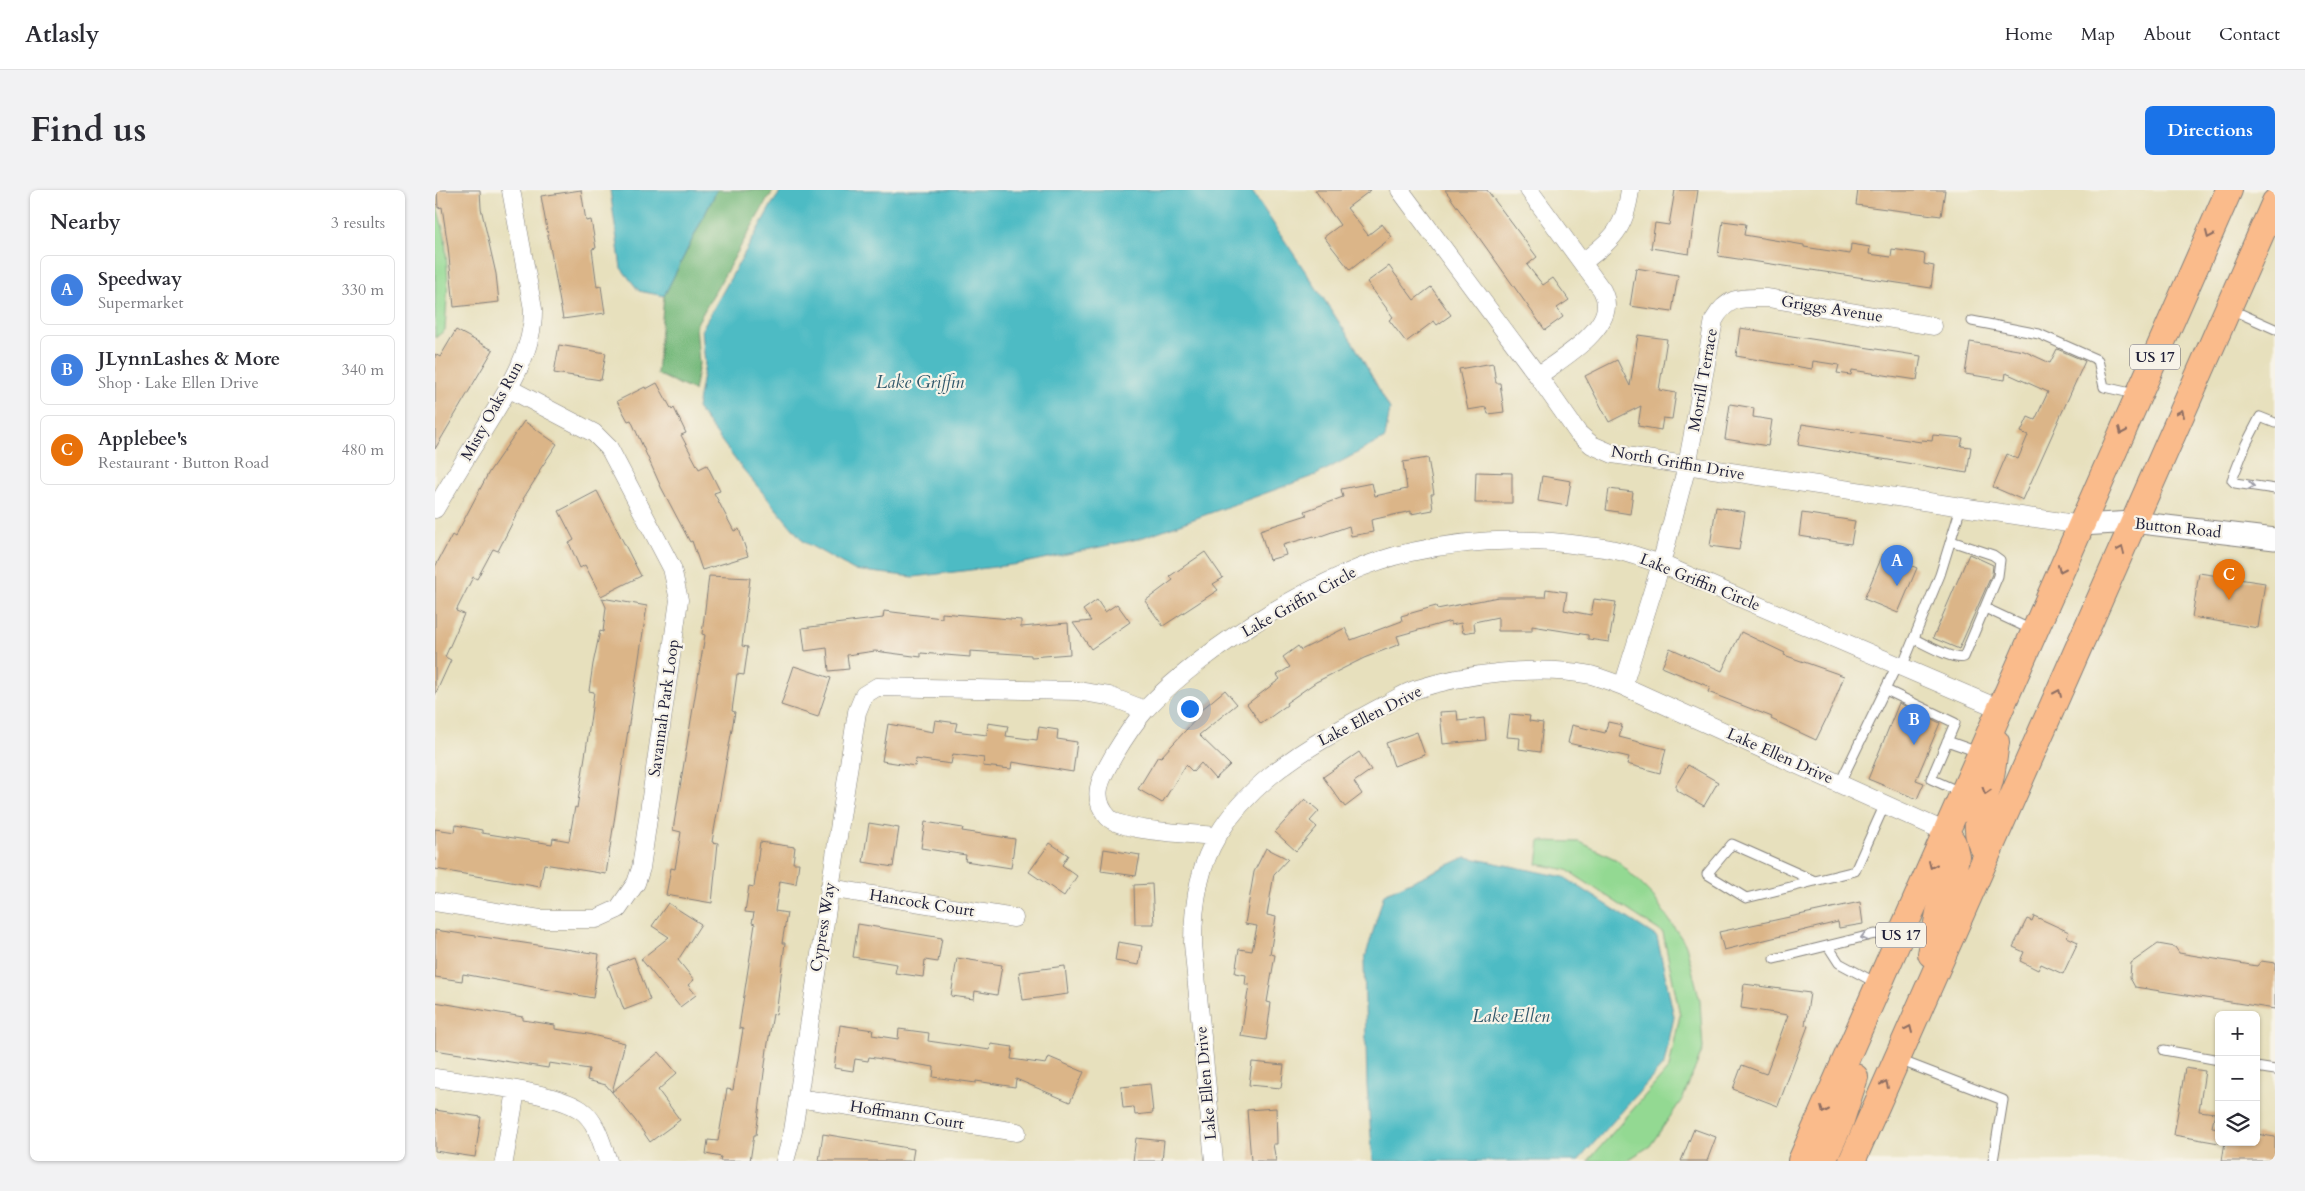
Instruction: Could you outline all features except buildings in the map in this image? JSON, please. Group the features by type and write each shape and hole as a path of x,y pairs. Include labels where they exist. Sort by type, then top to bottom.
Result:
{"main road":[{"name":"US 17","path":"1801,1161 2229,190"},
{"path":"2263,229 2266,190"},
{"name":"US 17","path":"1852,1161 2275,202"},
{"path":"1987,853 1979,842 1977,829 1979,816 1991,778 2000,709"},
{"path":"1923,999 1939,913 1953,874 1956,856 1953,843 1947,832"},
{"path":"1823,1161 1840,1123 1857,1072 1861,1027"}],"street":[{"name":"Misty Oaks Run","path":"435,509 509,388 527,347 533,325 533,309 511,190"},
{"name":"North Griffin Drive","path":"1400,190 1539,376 1578,433 1592,444 1613,454 2081,525"},
{"path":"1529,190 1603,290 1606,304 1603,321 1593,333 1539,376"},
{"path":"1583,262 1610,242 1620,228 1627,210 1630,190"},
{"name":"Griggs Avenue","path":"1731,301 1768,298 1933,326"},
{"name":"Morrill Terrace","path":"1623,686 1661,564 1687,466 1714,320 1722,306 1731,301"},
{"name":"Savannah Park Loop","path":"435,902 540,918 596,919 618,909 636,883 641,868 679,600 672,568 609,448 594,433 509,388"},
{"name":"Button Road","path":"2081,525 2133,522 2275,539"},
{"name":"Lake Griffin Circle","path":"1218,836 1125,827 1109,819 1099,804 1097,792 1100,779 1118,748 1145,710 1185,672 1279,609 1362,567 1409,552 1455,544 1552,541 1617,550 1661,564 2000,709"},
{"name":"Lake Ellen Drive","path":"1214,1161 1193,944 1193,916 1198,883 1218,836 1241,803 1269,777 1306,749 1412,690 1462,677 1552,671 1591,676 1623,686 1947,832"},
{"name":"Cypress Way","path":"785,1161 793,1132 857,712 864,695 877,687 1077,691 1109,696 1145,710"},
{"name":"Hancock Court","path":"829,888 1014,918"},
{"path":"435,1078 549,1097 582,1111 598,1133 608,1161"},
{"path":"504,1161 516,1091"},
{"name":"Hoffmann Court","path":"798,1098 1017,1132"}],"lane":[{"path":"2228,308 2275,329"},
{"path":"1972,321 2039,334 2098,360 2104,387 2138,395"},
{"path":"2274,486 2235,483 2232,480 2246,444 2260,417 2275,424"},
{"path":"1840,783 1929,606 1961,507"},
{"path":"1914,639 1953,656 1964,657 1998,576 2000,560 1993,555 1951,541"},
{"path":"1985,608 2034,631"},
{"path":"1886,690 1955,723 1931,780 1963,793"},
{"path":"1947,741 1981,753"},
{"path":"1815,881 1732,844 1707,874 1746,898 1815,881 1855,871 1885,804"},
{"path":"1774,959 1875,934 1898,941"},
{"path":"1829,946 1839,963 1879,984"},
{"path":"2163,1050 2215,1059"},
{"path":"1896,1059 2003,1100 1993,1161"},
{"path":"2260,1068 2275,1070"}],"green space":[{"path":"717,190 774,190 696,325 699,364 694,391 657,374 664,296"},
{"path":"435,199 445,236 448,281 445,330 435,338"},
{"path":"1540,841 1580,842 1617,860 1653,896 1686,945 1700,1001 1703,1049 1683,1098 1650,1146 1626,1161 1588,1161 1669,1068 1680,1015 1663,933 1567,870 1537,864"}],"water":[{"path":"610,190 717,190 664,296 639,291 621,268"},
{"name":"Lake Griffin","path":"782,190 1251,190 1355,346 1390,409 1385,438 1316,475 1138,539 1019,564 914,577 854,570 804,542 737,462 697,408 705,364 702,329 772,204"},
{"name":"Lake Ellen","path":"1466,857 1564,877 1657,937 1674,1017 1664,1064 1578,1161 1373,1161 1367,1086 1364,962 1384,894"}],"place":[{"name":"Speedway","path":"1897,586"},
{"name":"Applebee's","path":"2229,600"},
{"name":"JLynnLashes & More","path":"1914,745"}]}
